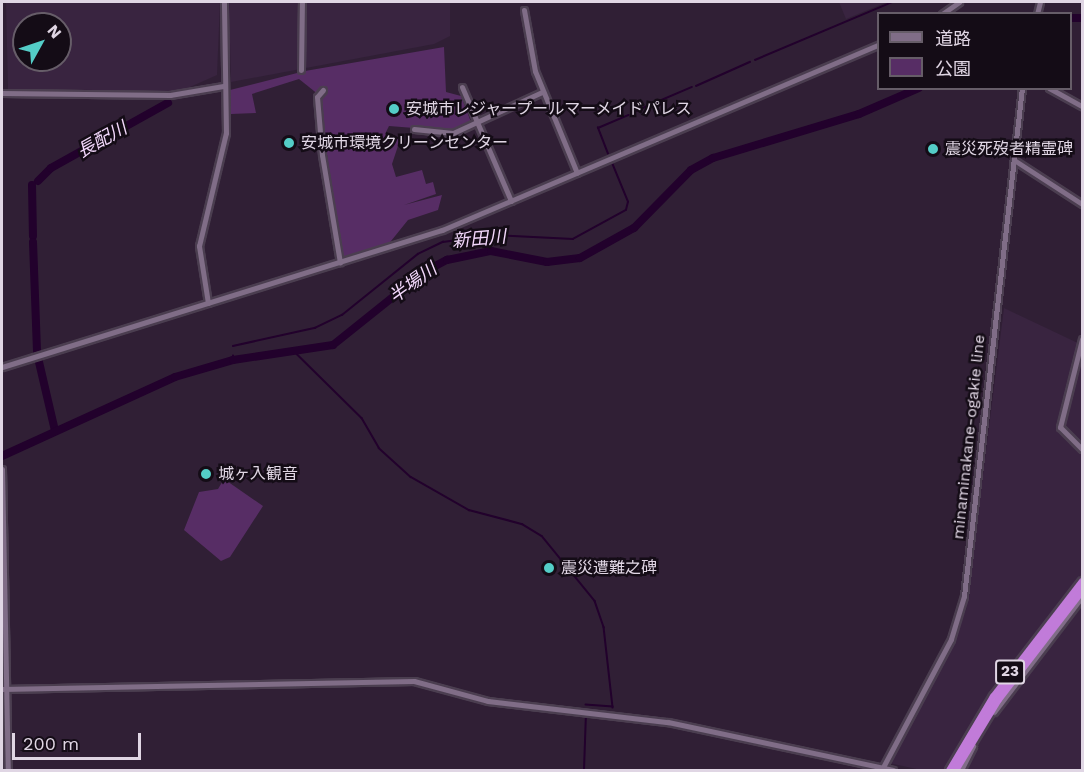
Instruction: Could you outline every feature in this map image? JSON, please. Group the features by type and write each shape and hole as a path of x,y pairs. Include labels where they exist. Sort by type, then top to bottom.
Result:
{"highway":[{"name":"23","path":"949,771 993,696 1083,581"},
{"name":"23","path":"955,771 992,707 1083,590"}],"street":[{"path":"208,303 199,243 225,137 222,86 224,2"},
{"path":"301,70 302,2"},
{"path":"945,12 959,2"},
{"path":"524,10 542,92 577,173"},
{"path":"2,367 442,230 877,46"},
{"path":"2,93 170,95 222,86"},
{"path":"462,87 511,201"},
{"path":"323,90 317,97 322,154 340,263"},
{"name":"minaminakane-ogakie line","path":"882,769 951,639 963,602 1022,90"},
{"path":"1053,90 1083,106"},
{"path":"414,129 453,133 542,92"},
{"path":"1014,160 1083,204"},
{"path":"1083,339 1060,427 1083,449"},
{"path":"2,469 4,689 8,771"},
{"path":"961,771 1002,701 1083,597"},
{"path":"4,689 414,681 480,699 617,713 893,771"}],"shaded area":[{"path":"6,2 220,2 217,75 181,91 8,89"},
{"path":"229,2 450,2 450,36 434,44 231,82"},
{"path":"839,2 887,2 846,19"},
{"path":"1004,308 1082,345 1082,770 921,770 889,763 966,610"}],"green space":[{"path":"444,47 446,92 461,96 471,122 452,131 389,126 385,134 400,140 392,164 396,177 422,170 426,184 433,182 436,194 404,205 442,195 438,210 408,220 387,246 341,258 319,95 299,79 252,94 256,113 231,114 230,90 305,71"},
{"path":"224,479 263,506 230,557 221,561 184,530 199,492 218,489"}],"waterway":[{"name":"新田川","path":"755,60 892,2"},
{"name":"半場川","path":"1072,18 1082,18"},
{"name":"新田川","path":"696,86 750,62"},
{"name":"新田川","path":"631,113 692,87"},
{"name":"半場川","path":"2,456 175,377 233,360 333,345 424,272 447,260 491,251 547,262 580,258 634,228 691,170 713,158 859,114 914,90"},
{"name":"長配川","path":"38,181 51,168 168,103"},
{"name":"新田川","path":"608,154 598,128 628,115"},
{"name":"新田川","path":"233,346 315,328 342,315 418,254 443,242 494,235 573,239 626,210 628,202 612,163"},
{"name":"長配川","path":"32,185 33,236"},
{"name":"長配川","path":"33,242 37,351"},
{"path":"297,354 362,418 379,448 411,477 469,510 522,524 542,536 595,601 604,627 613,707 586,705"},
{"name":"長配川","path":"39,362 55,431"},
{"path":"584,770 586,714"}],"place":[{"name":"安城市レジャープールマーメイドパレス","path":"394,109"},
{"name":"安城市環境クリーンセンター","path":"289,143"},
{"name":"震災死歿者精霊碑","path":"933,149"},
{"name":"城ヶ入観音","path":"206,474"},
{"name":"震災遭難之碑","path":"549,568"}]}
